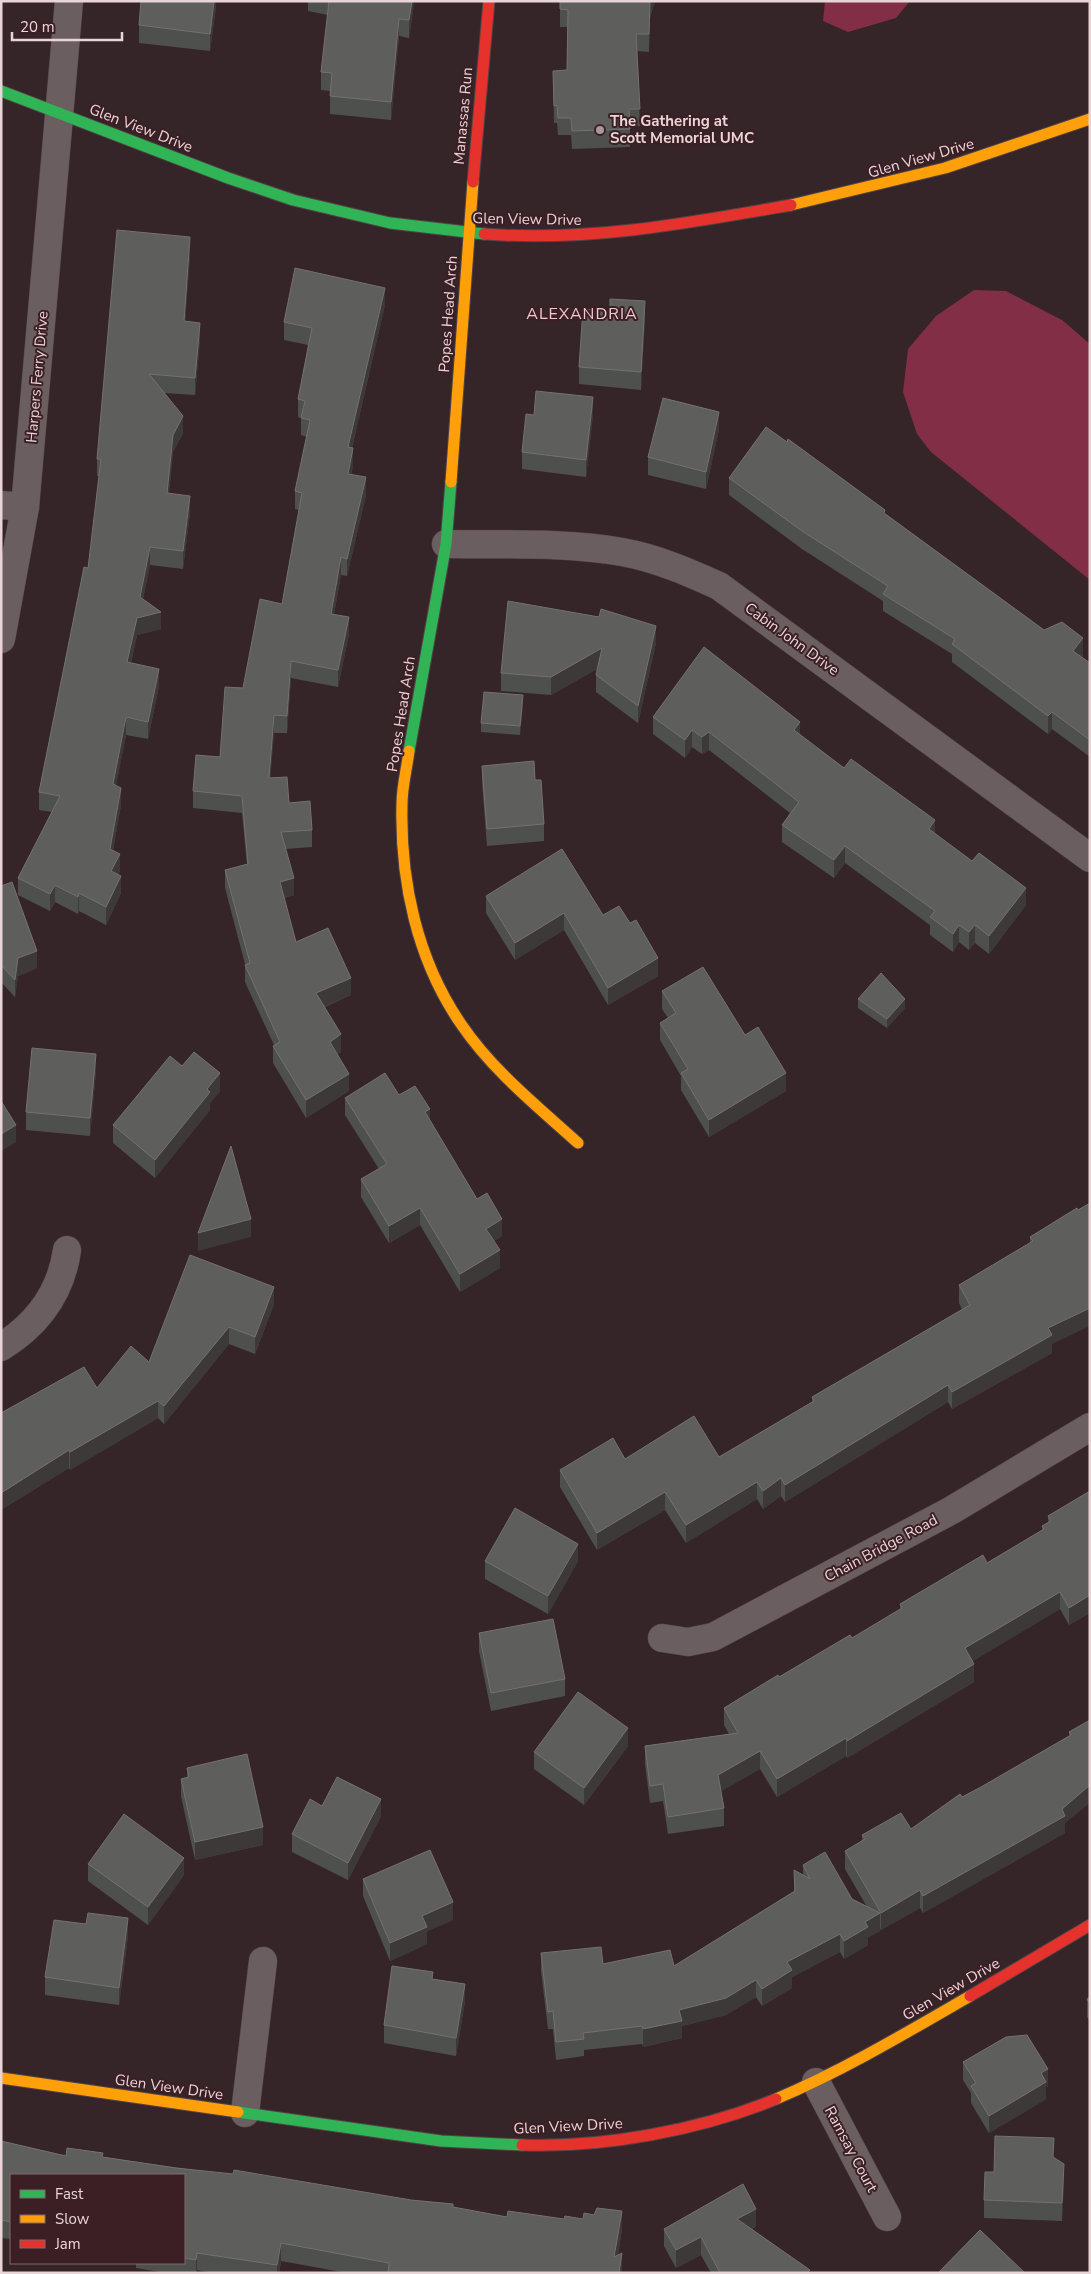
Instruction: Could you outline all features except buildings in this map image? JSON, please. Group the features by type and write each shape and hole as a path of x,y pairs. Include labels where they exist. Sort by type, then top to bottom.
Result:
{"street":[{"name":"Harpers Ferry Drive","path":"1,639 16,567 13,506 60,113 69,1"},
{"name":"Manassas Run","path":"469,233 489,1"},
{"name":"Glen View Drive","path":"1,91 249,187 336,211 425,228 469,233 552,237 621,232 771,210 871,188 974,159 1090,119"},
{"name":"Popes Head Arch","path":"469,233 446,544 411,735 402,802 403,852 408,895 419,937 439,988 461,1025 503,1075 578,1143"},
{"name":"Cabin John Drive","path":"446,544 578,547 623,552 678,568 719,586 1090,858"},
{"path":"1,1347 17,1337 41,1315 56,1291 67,1250"},
{"name":"Chain Bridge Road","path":"662,1638 688,1642 713,1637 952,1510 1090,1427"},
{"name":"Glen View Drive","path":"1,2078 441,2141 530,2145 619,2140 684,2128 761,2105 816,2082 877,2050 1090,1925"},
{"path":"245,2113 263,1961"},
{"name":"Ramsay Court","path":"816,2082 887,2217"}],"shaded area":[{"path":"825,1 910,1 896,18 848,32 823,21"},
{"path":"974,290 1006,291 1062,320 1090,344 1090,580 931,452 917,434 903,392 908,349 936,316"}],"traffic: fast":[{"path":"1,91 228,178 293,200 390,223 484,234"},
{"path":"409,751 446,544 451,482"},
{"path":"238,2112 441,2141 522,2145"}],"traffic: slow":[{"path":"791,205 945,168 1090,119"},
{"path":"451,482 473,182"},
{"path":"409,751 402,797 404,862 414,919 422,947 433,973 446,999 473,1041 516,1087 578,1143"},
{"path":"776,2099 850,2063 970,1996"},
{"path":"1,2078 238,2112"}],"traffic: jam":[{"path":"473,182 489,1"},
{"path":"484,234 523,236 600,233 676,224 791,205"},
{"path":"970,1996 1090,1925"},
{"path":"522,2145 585,2143 651,2135 716,2120 776,2099"}],"place":[{"name":"The Gathering at Scott Memorial UMC","path":"600,130"}],"district":[{"name":"ALEXANDRIA","path":"582,314"}]}
